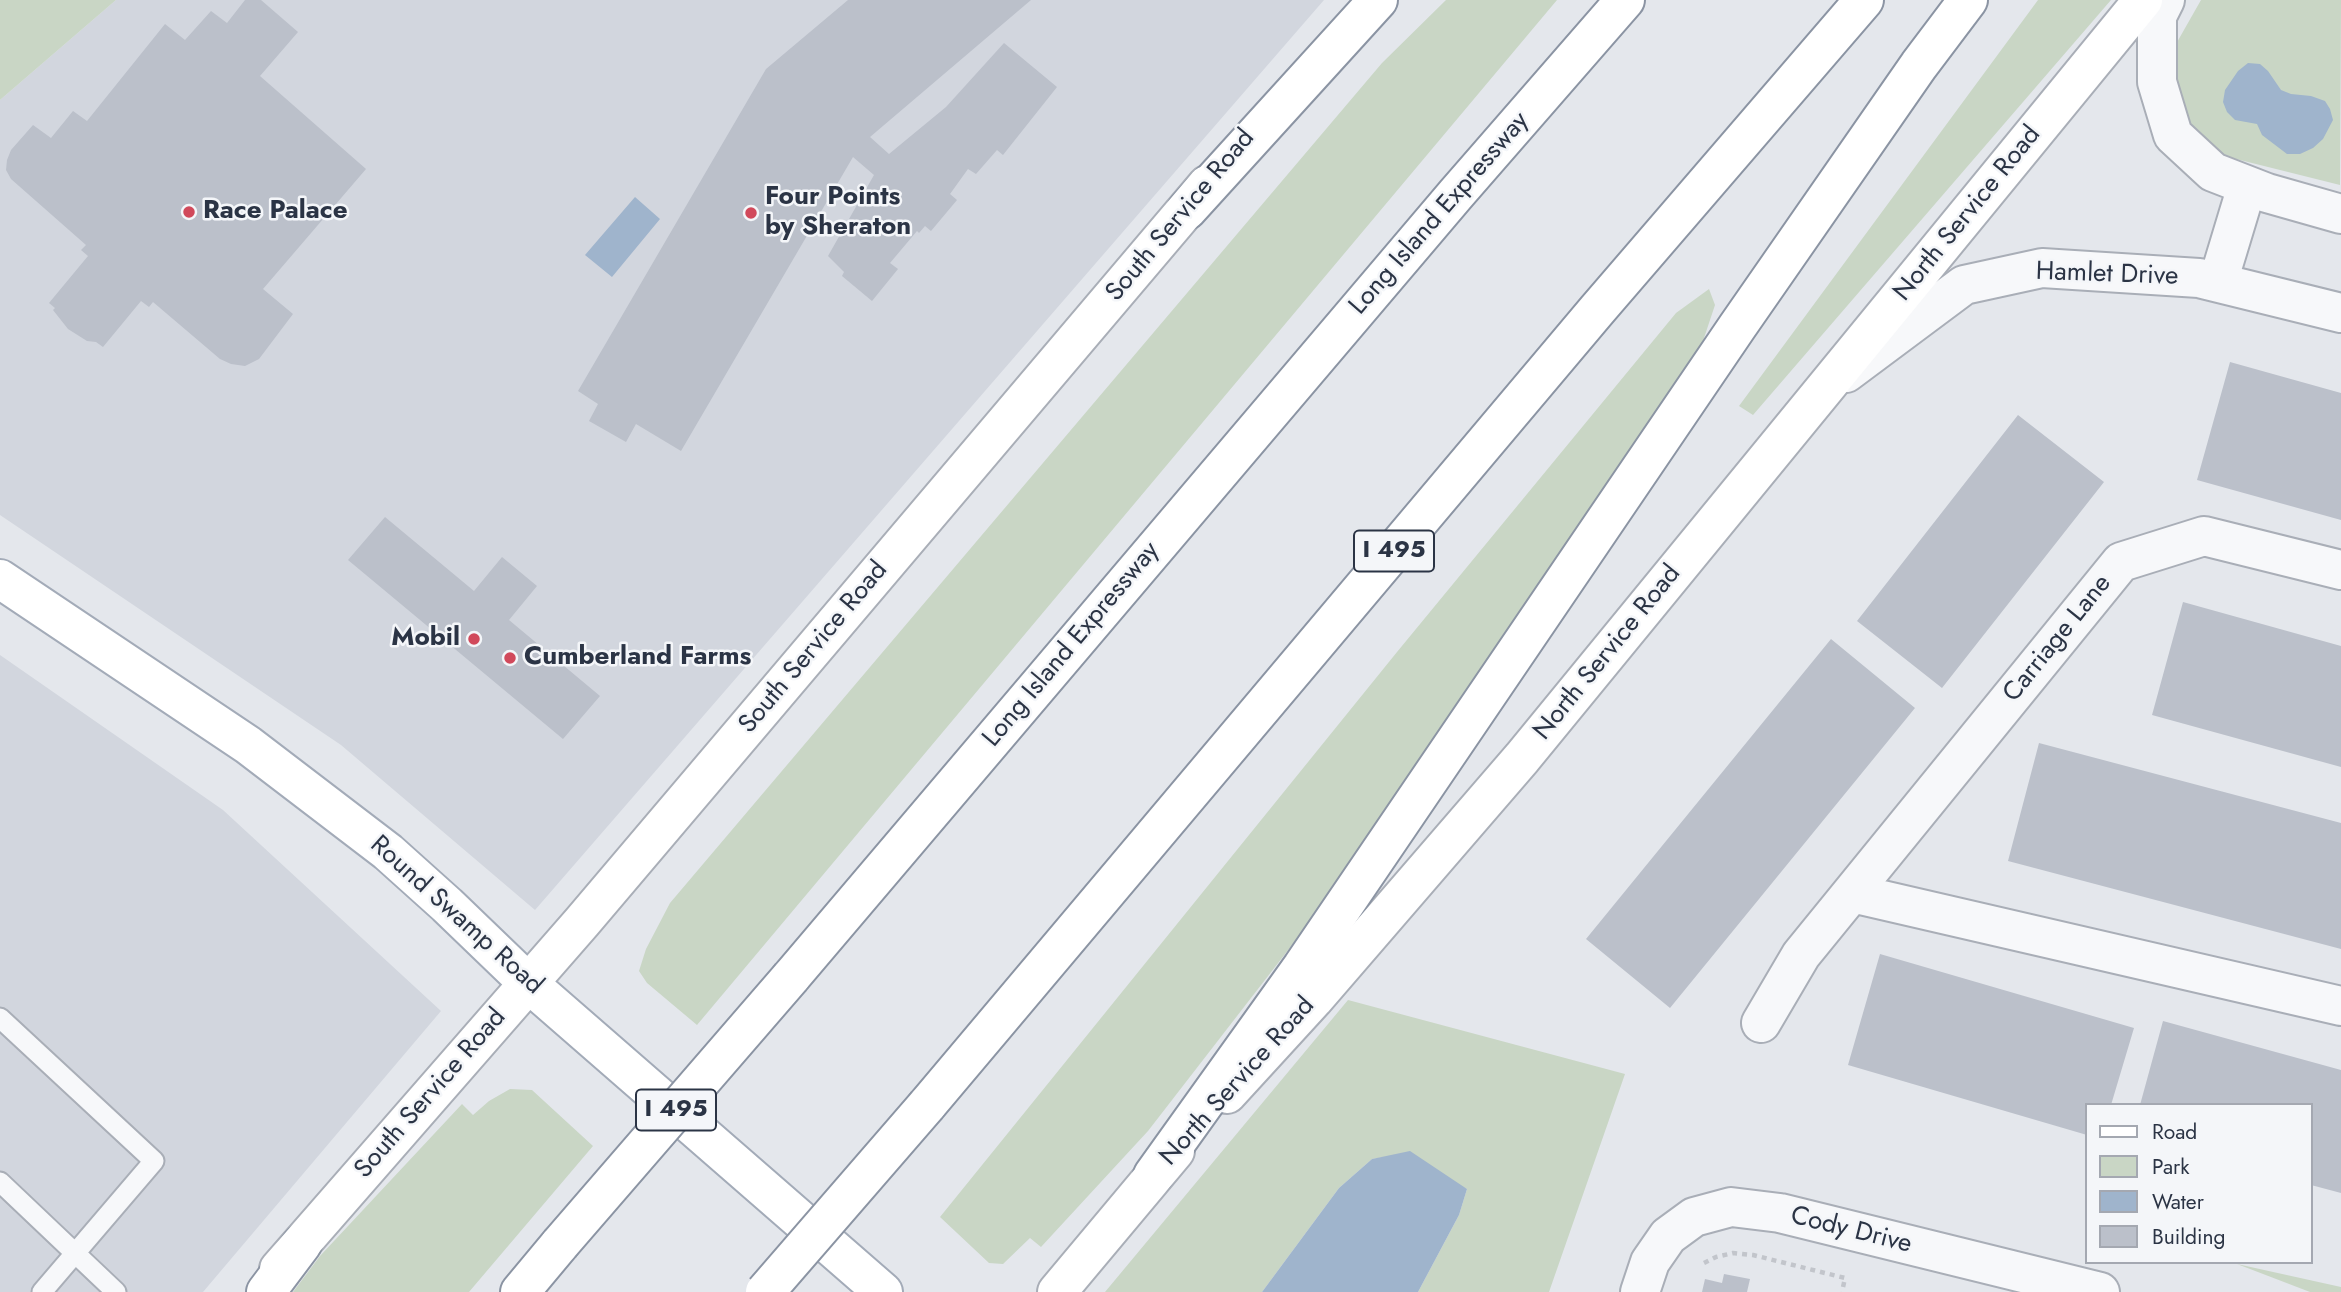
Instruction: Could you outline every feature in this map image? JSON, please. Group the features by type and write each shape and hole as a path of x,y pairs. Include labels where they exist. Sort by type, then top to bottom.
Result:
{"main road":[{"name":"South Service Road","path":"260,1292 686,800 1364,0"},
{"path":"1187,209 1378,0"},
{"name":"Long Island Expressway","path":"520,1292 1456,194 1625,0"},
{"name":"I 495","path":"765,1292 927,1105 1597,310 1864,0"},
{"path":"1153,1175 1302,967 1745,315 1919,65 1968,0"},
{"name":"North Service Road","path":"1057,1292 1153,1175 1305,1009 1522,758 2143,0"},
{"name":"Round Swamp Road","path":"0,580 248,745 357,827 439,898 527,982 883,1292"},
{"path":"266,1292 302,1244"}],"street":[{"path":"2165,0 2157,16 2157,82 2173,135 2213,172 2267,193 2341,214"},
{"path":"2218,282 2247,186"},
{"name":"Hamlet Drive","path":"1822,391 1964,285 2042,268 2200,278 2341,313"},
{"name":"Carriage Lane","path":"1762,1023 1801,955 2121,562 2204,536 2341,570"},
{"path":"1852,893 2341,1006"},
{"name":"Cody Drive","path":"1640,1292 1650,1262 1668,1236 1694,1217 1731,1207 1780,1213 2100,1292"}],"lane":[{"path":"0,1018 154,1161 42,1292"},
{"path":"0,1182 116,1292"}],"path":[{"path":"1696,1270 1716,1257 1733,1253 1753,1255 1845,1278 1842,1292"}],"shaded area":[{"path":"116,0 1324,0 535,910 341,745 0,515 0,100"},
{"path":"0,655 223,810 441,1011 203,1292 0,1292"}],"green space":[{"path":"0,0 116,0 0,100"},
{"path":"1446,0 1557,0 697,1025 647,983 639,971 646,949 670,903 1382,63"},
{"path":"2038,0 2111,0 1753,415 1739,406"},
{"path":"2201,0 2341,0 2340,185 2216,154 2188,127 2175,86 2176,44"},
{"path":"1709,289 1715,305 1701,347 1316,914 1148,1131 1041,1247 1030,1238 1003,1264 989,1263 940,1217 1397,652 1676,313"},
{"path":"1348,1000 1625,1074 1549,1292 1418,1292 1459,1215 1467,1189 1384,1157 1372,1159 1339,1188 1262,1292 1105,1292"},
{"path":"510,1089 532,1090 593,1146 469,1292 293,1292 320,1256 462,1104 473,1115 489,1101"},
{"path":"2237,1264 2341,1287 2341,1292 2310,1292"}],"water":[{"path":"2248,63 2260,64 2281,90 2325,101 2333,120 2323,139 2313,148 2300,154 2287,154 2262,135 2257,124 2235,120 2227,112 2223,102 2225,90 2238,71"},
{"path":"635,197 660,219 612,277 585,255"},
{"path":"1410,1151 1467,1189 1459,1215 1418,1292 1262,1292 1339,1188 1372,1159"}],"building":[{"name":"Race Palace","path":"245,0 261,0 298,32 260,76 366,169 263,289 293,314 259,359 245,366 220,359 153,302 149,307 141,301 103,347 96,342 87,341 68,329 49,303 88,256 81,250 86,245 11,179 6,170 11,150 33,125 51,138 73,111 87,121 165,24 185,40 211,11 227,23"},
{"name":"Four Points by Sheraton","path":"848,0 1031,0 870,137 889,154 946,107 1004,43 1057,87 1003,155 997,150 976,174 968,169 950,194 957,200 931,231 925,226 919,233 917,231 890,263 898,269 872,301 842,276 844,272 828,256 874,175 853,157 681,451 636,424 626,442 589,421 598,404 578,391 766,69"},
{"path":"2230,362 2341,393 2341,520 2197,480"},
{"path":"2018,415 2104,482 1942,688 1857,621"},
{"name":"Cumberland Farms","path":"385,517 474,591 502,557 537,586 509,620 600,696 563,739 348,560"},
{"path":"2183,602 2341,646 2341,767 2152,715"},
{"path":"1831,639 1915,708 1670,1008 1586,939"},
{"path":"2039,743 2341,823 2341,949 2008,861"},
{"path":"1880,954 2134,1028 2112,1103 2086,1103 2086,1135 1848,1065"},
{"path":"2163,1021 2341,1070 2341,1193 2313,1186 2313,1103 2141,1103"},
{"path":"1724,1274 1750,1279 1747,1292 1702,1292 1705,1279 1722,1283"}],"place":[{"name":"Race Palace","path":"189,212"},
{"name":"Four Points by Sheraton","path":"751,213"},
{"name":"Mobil","path":"474,639"},
{"name":"Cumberland Farms","path":"510,658"}]}
